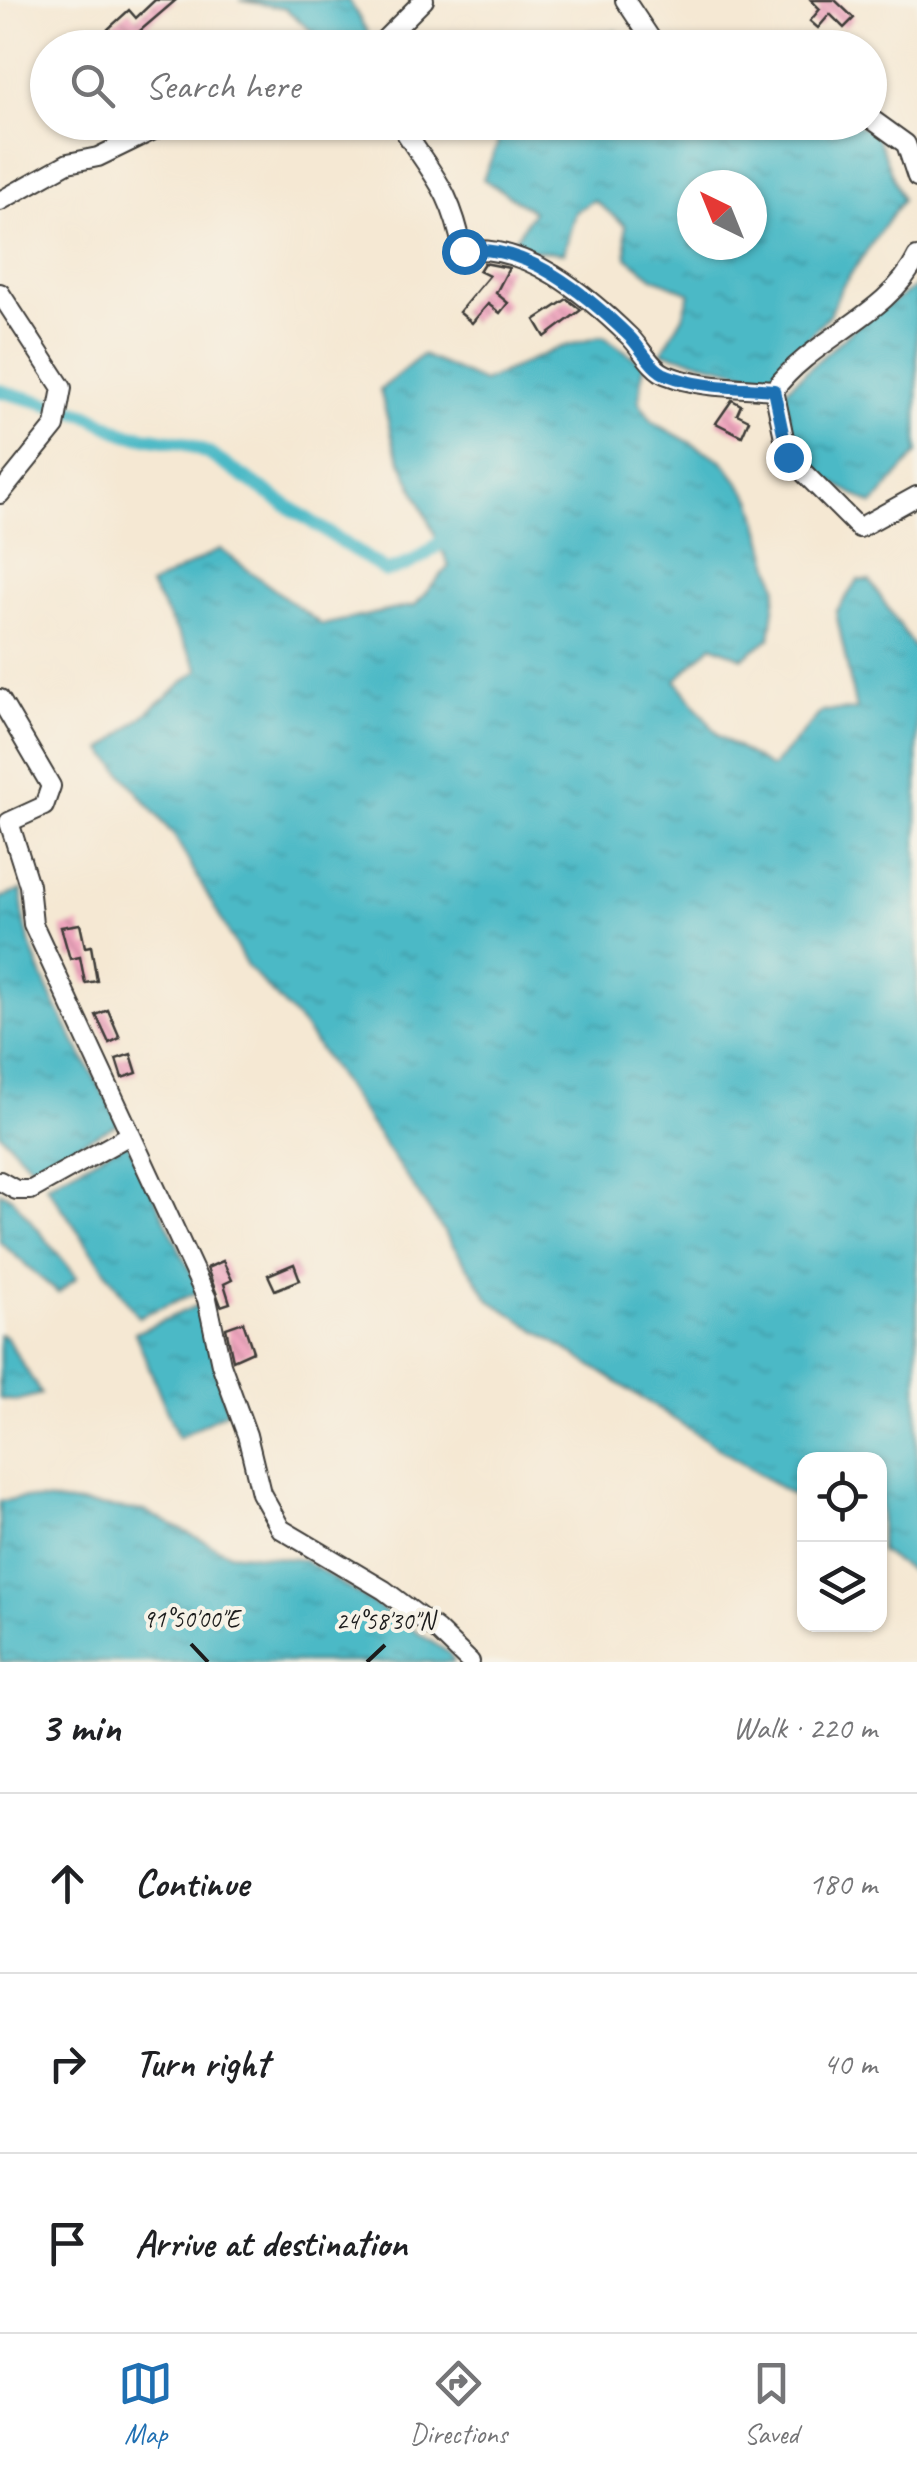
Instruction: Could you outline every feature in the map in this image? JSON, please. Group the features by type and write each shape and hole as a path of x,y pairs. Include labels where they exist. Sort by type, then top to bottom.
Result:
{"street":[{"path":"394,30 424,0"},
{"path":"625,0 645,30"},
{"path":"887,130 906,144 917,177"},
{"path":"0,201 68,163 90,160 132,140"},
{"path":"412,140 440,178 456,214 464,251 491,247 565,282 631,338 663,374 720,387 774,390 836,331 907,278 917,257"},
{"path":"0,293 62,388 54,426 0,494"},
{"path":"774,390 788,457 859,528 917,496"},
{"path":"0,699 51,786 44,806 9,822 29,885 33,924 128,1136 207,1299 221,1364 252,1449 260,1493 281,1529 384,1590 437,1630 470,1662"},
{"path":"0,1180 16,1190 31,1190 128,1136"}],"water":[{"path":"240,0 349,0 366,30 310,30 286,9"},
{"path":"497,140 878,140 902,200 841,288 831,312 772,379 662,352 683,316 690,293 654,278 627,257 625,225 594,200 575,212 564,253 532,250 514,241 533,211 483,179"},
{"path":"917,286 917,453 873,505 827,479 796,446 784,391 859,324"},
{"path":"603,336 644,364 639,402 653,422 723,461 753,501 777,587 770,638 743,658 712,645 676,680 719,736 771,768 822,711 856,710 836,612 858,580 870,581 917,652 917,1575 887,1556 887,1452 797,1452 797,1498 491,1301 304,1027 247,966 175,837 103,750 199,669 150,586 220,549 322,625 415,605 449,566 395,448 380,390 422,355 483,382 558,348"},
{"path":"22,890 31,946 43,977 120,1123 32,1167 0,1133 0,898"},
{"path":"127,1141 200,1291 138,1317 46,1185"},
{"path":"0,1191 13,1199 77,1277 58,1293 0,1242"},
{"path":"200,1304 227,1411 178,1438 135,1333"},
{"path":"0,1334 6,1337 41,1394 15,1401 0,1399"},
{"path":"24,1498 144,1511 228,1553 305,1560 449,1653 454,1662 0,1662 0,1501"}],"building":[{"path":"155,0 176,0 141,30 108,29 129,10 136,18"},
{"path":"811,0 835,0 854,18 844,28 830,14 818,28 810,21 820,9"},
{"path":"484,263 509,268 496,293 508,303 500,313 488,304 472,323 459,312 489,276 479,271"},
{"path":"567,299 581,310 545,337 535,320"},
{"path":"732,400 741,405 737,414 749,420 742,436 716,423"},
{"path":"80,924 85,947 91,946 97,981 85,983 80,957 70,959 61,927"},
{"path":"108,1010 120,1038 109,1043 96,1015"},
{"path":"131,1054 137,1073 122,1078 116,1059"},
{"path":"223,1261 232,1280 224,1284 230,1303 221,1306 207,1268"},
{"path":"294,1264 300,1280 275,1290 268,1275"},
{"path":"243,1322 253,1351 233,1360 226,1328"}],"waterway":[{"path":"0,391 86,414 125,434 183,443 209,454 386,571 421,557 447,531"}],"route":[{"path":"464,251 491,247 565,282 631,338 663,374 720,387 774,390 788,457"}]}
